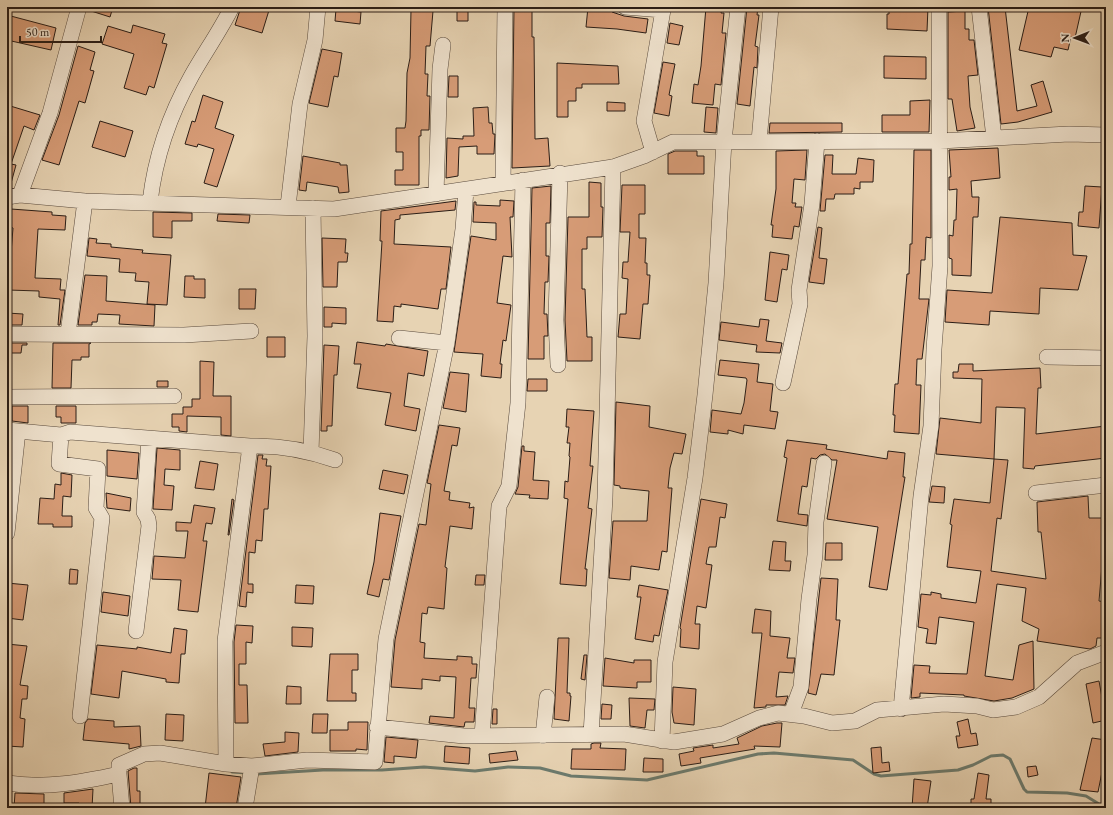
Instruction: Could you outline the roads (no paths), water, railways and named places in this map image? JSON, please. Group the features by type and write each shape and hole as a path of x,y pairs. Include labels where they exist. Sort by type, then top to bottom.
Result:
{"street":[{"path":"79,7 66,46 50,113 14,196 85,201 288,206 334,209 613,167 653,152 673,142 940,141 1069,134 1106,135"},
{"path":"150,202 164,135 192,76 218,34 232,7"},
{"path":"288,206 300,104 315,40 318,7"},
{"path":"503,183 505,7"},
{"path":"625,7 663,10 644,121 653,152"},
{"path":"662,741 665,662 695,478 705,395 716,283 724,141 738,7"},
{"path":"759,141 771,7"},
{"path":"901,709 921,496 931,426 934,349 940,266 939,7"},
{"path":"979,7 994,138"},
{"path":"436,194 440,69 443,45"},
{"path":"783,383 800,304 799,290 812,204 817,141"},
{"path":"590,735 605,498 613,167"},
{"path":"558,365 556,320 560,174"},
{"path":"482,736 499,506 509,486 518,404 523,180"},
{"path":"122,808 119,765 144,754 160,753 226,764 252,766 307,760 375,762 386,639 447,343 463,229 466,190"},
{"path":"68,334 85,201"},
{"path":"311,452 315,336 312,208"},
{"path":"7,334 184,335 251,331"},
{"path":"399,338 447,343"},
{"path":"1047,357 1106,358"},
{"path":"7,397 174,396"},
{"path":"7,533 12,431 61,435 70,432 250,446 275,445 311,452 335,460"},
{"path":"61,435 58,464 98,469 96,508 102,518 80,716"},
{"path":"136,632 149,526 148,519 144,512 149,438"},
{"path":"226,764 225,641 250,446"},
{"path":"791,714 801,686 809,599 815,555 816,522 824,463"},
{"path":"1036,493 1106,485"},
{"path":"377,727 464,736 624,734 674,742 723,734 759,718 778,713 832,722 855,721 877,710 944,704 976,706 993,710 1016,707 1039,697 1077,664 1106,652"},
{"path":"543,736 547,697"},
{"path":"245,808 252,766"},
{"path":"7,783 42,786 81,782 119,774"}],"waterway":[{"path":"256,774 323,770 382,770 424,767 475,771 508,767 540,768 571,776 647,780 758,754 774,753 853,760 874,774 881,776 958,770 973,765 991,756 1003,755 1010,759 1024,789 1027,792 1067,793 1086,796 1099,804"},
{"path":"232,772 247,773"}]}
